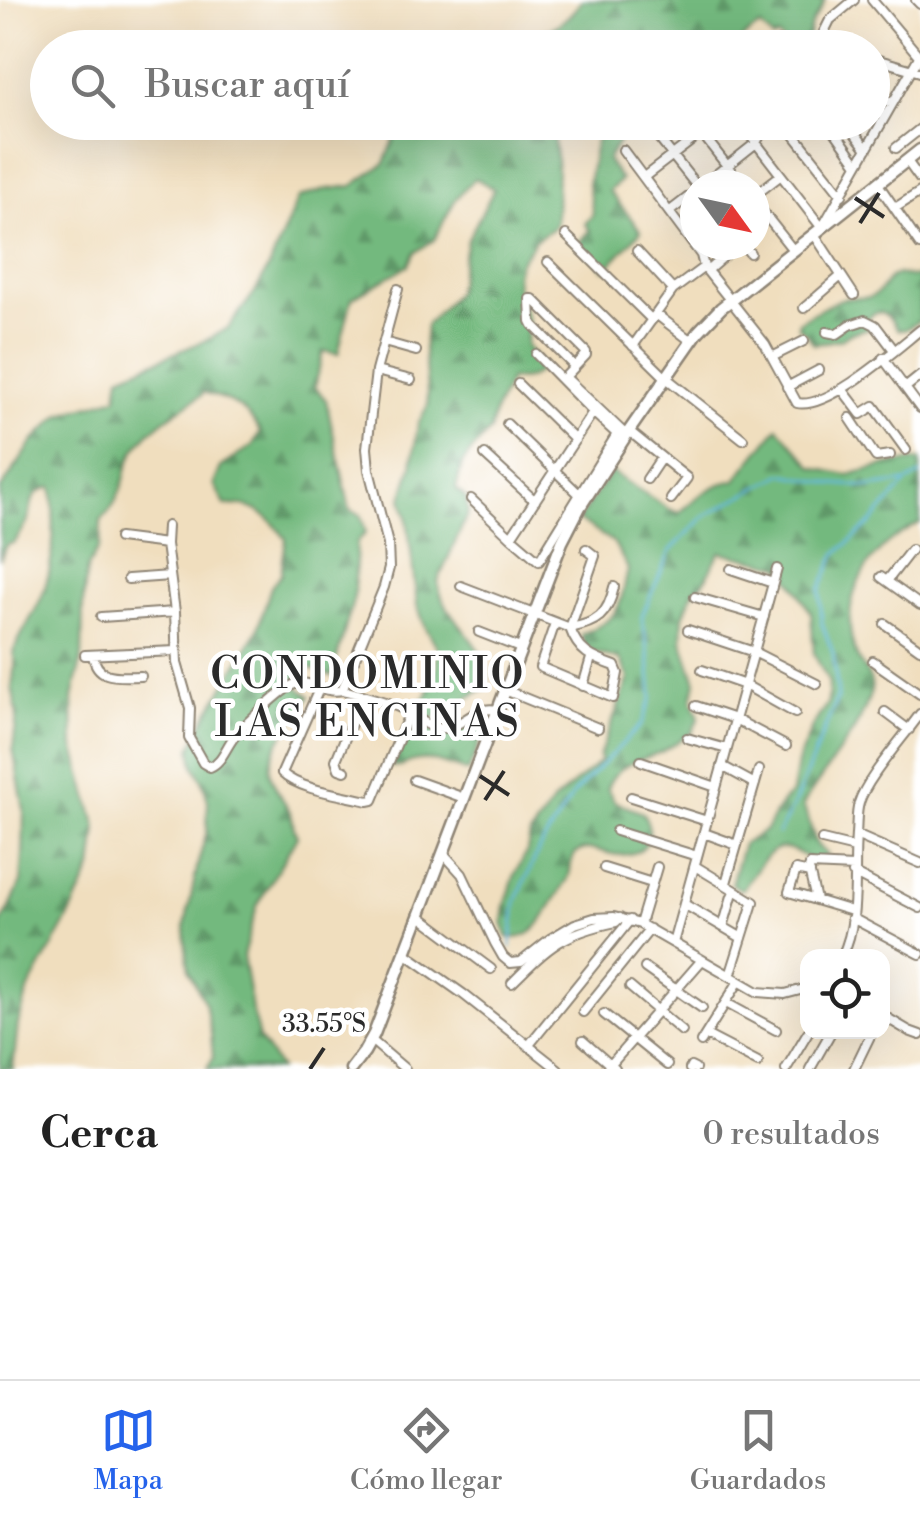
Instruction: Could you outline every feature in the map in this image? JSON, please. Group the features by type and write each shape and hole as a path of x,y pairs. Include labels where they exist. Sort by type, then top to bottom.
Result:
{"main road":[{"path":"351,1069 371,1040 533,614 582,497 709,319 920,150"}],"street":[{"path":"825,30 830,20 854,0"},
{"path":"872,0 920,55 916,70 890,110"},
{"path":"890,63 916,70"},
{"path":"890,103 894,104"},
{"path":"896,148 920,129"},
{"path":"661,140 685,170"},
{"path":"644,177 694,140"},
{"path":"707,140 730,170"},
{"path":"753,140 818,231 854,295"},
{"path":"721,170 758,140"},
{"path":"798,140 842,194"},
{"path":"841,140 858,164"},
{"path":"859,140 866,149"},
{"path":"818,231 871,140"},
{"path":"622,150 701,256 705,269 765,344 794,401 804,405 842,390 920,330"},
{"path":"907,160 920,178"},
{"path":"770,185 781,175"},
{"path":"878,184 920,245"},
{"path":"895,208 920,192"},
{"path":"669,212 680,203"},
{"path":"770,225 793,250"},
{"path":"566,235 654,317 691,341"},
{"path":"638,251 674,290"},
{"path":"633,346 674,290 721,260"},
{"path":"548,262 666,378 742,439"},
{"path":"804,308 841,276"},
{"path":"342,690 390,568 390,550 367,459 368,422 376,371 398,288"},
{"path":"574,366 530,321 530,298 585,350 586,355 565,377 687,478 671,499"},
{"path":"827,332 837,334 864,320 875,325 894,350"},
{"path":"772,357 804,340"},
{"path":"384,342 416,352"},
{"path":"471,499 539,561 582,497 617,434 536,354"},
{"path":"883,358 920,408"},
{"path":"787,387 819,370"},
{"path":"376,371 411,380"},
{"path":"905,388 920,376"},
{"path":"518,384 574,440"},
{"path":"842,390 861,414"},
{"path":"890,456 876,457 845,420 874,406 906,450"},
{"path":"511,537 592,412"},
{"path":"507,424 582,497"},
{"path":"485,454 534,502"},
{"path":"647,479 662,458"},
{"path":"167,526 178,670 190,708 190,742 208,767 217,765 242,728 282,690 294,684 363,695 441,728 485,708 497,710"},
{"path":"119,538 166,544"},
{"path":"554,623 540,667 613,698 618,672 615,666 591,658 576,642 570,628 596,556 586,549"},
{"path":"920,556 910,549 884,579 916,602 920,588"},
{"path":"732,569 773,583"},
{"path":"673,942 777,569"},
{"path":"128,579 170,576"},
{"path":"461,586 570,628 588,625 601,616 614,588"},
{"path":"694,597 764,617"},
{"path":"101,617 175,612"},
{"path":"885,624 920,650"},
{"path":"688,630 754,652 817,684"},
{"path":"479,632 520,648"},
{"path":"141,676 105,674 89,655 176,651"},
{"path":"582,686 591,658"},
{"path":"873,662 920,694"},
{"path":"702,670 745,685 794,714"},
{"path":"319,688 282,773 289,779 334,793 373,800 410,712"},
{"path":"504,690 598,728"},
{"path":"344,771 336,760 363,695"},
{"path":"696,706 735,719 786,746"},
{"path":"884,712 909,730"},
{"path":"845,949 852,915 858,806 864,790 920,714"},
{"path":"687,738 727,749"},
{"path":"641,761 716,787"},
{"path":"722,766 755,784"},
{"path":"726,883 759,770"},
{"path":"414,780 464,798"},
{"path":"632,797 707,820"},
{"path":"616,831 696,861 753,904 735,979 726,1003 704,1038 758,1062"},
{"path":"704,833 737,845"},
{"path":"856,835 920,862"},
{"path":"822,840 854,848"},
{"path":"443,853 462,874 495,943 510,962 521,962 550,939 581,922 600,917 625,919 650,929 758,992 800,991"},
{"path":"816,900 810,873 814,864 854,870 920,908"},
{"path":"640,924 656,867"},
{"path":"604,868 652,883"},
{"path":"810,873 796,870 789,892 852,915 920,954"},
{"path":"722,927 732,896"},
{"path":"684,904 742,938"},
{"path":"420,916 490,968"},
{"path":"512,982 564,937 625,919"},
{"path":"529,1045 625,919"},
{"path":"582,1012 650,929"},
{"path":"405,953 558,1069"},
{"path":"582,1041 611,1068 702,960"},
{"path":"645,968 702,1008"},
{"path":"630,987 682,1031"},
{"path":"726,1003 776,1030"},
{"path":"604,1014 667,1065"},
{"path":"890,1020 920,1035"},
{"path":"786,1069 804,1039"},
{"path":"810,1069 827,1039"},
{"path":"854,1069 869,1039"},
{"path":"371,1040 405,1069"}],"green space":[{"path":"582,0 825,0 810,30 764,30 760,26 754,30 546,30 568,16"},
{"path":"394,140 554,140 557,162 556,222 535,240 519,263 516,275 528,321 526,346 543,366 528,378 510,379 490,431 462,464 456,489 466,498 468,513 438,581 448,608 485,661 488,675 486,688 435,716 430,729 447,734 492,713 468,772 425,760 391,766 436,669 437,647 417,605 402,498 412,466 418,424 428,405 426,325 456,293 467,241 494,189 475,178 455,200 434,240 414,253 409,265 352,298 338,354 323,351 315,387 326,400 350,510 361,515 366,533 357,542 354,597 332,676 298,664 296,686 310,696 279,743 271,763 271,778 291,814 297,836 257,906 243,956 259,1039 280,1069 207,1069 213,1058 211,1033 205,1003 189,971 186,948 185,926 207,831 208,801 191,749 257,631 271,587 281,574 286,539 261,513 225,505 214,484 221,467 252,446 260,432 236,405 203,392 141,441 129,461 118,497 101,521 100,545 87,569 82,657 73,698 74,746 97,828 92,869 29,989 18,1024 13,1069 0,1069 0,924 21,882 23,854 24,810 13,749 17,714 12,687 13,652 46,583 54,529 52,487 35,495 25,526 14,543 6,545 0,560 0,490 35,439 61,414 117,397 120,376 228,328 270,265 298,198 352,186 385,163"},
{"path":"619,140 607,160 621,180 609,191 641,231 605,270 578,243 590,230 585,224 593,214 588,185 595,142"},
{"path":"898,274 920,276 920,320 905,330 897,329 888,316 876,313 867,319 869,328 814,344 798,326 839,300 874,295"},
{"path":"778,427 813,467 829,471 848,475 920,460 920,523 880,550 861,577 851,607 852,640 871,682 866,706 803,805 817,845 827,854 823,860 812,862 787,848 778,849 763,860 742,890 731,884 743,844 766,830 782,802 792,793 797,763 828,702 829,683 814,654 811,613 779,565 720,552 704,582 693,592 683,616 682,640 696,682 692,700 699,717 692,733 623,768 607,788 615,802 643,813 649,829 647,842 630,854 589,849 575,854 566,883 540,923 523,936 507,937 503,922 505,906 530,835 553,802 601,761 599,757 629,678 620,660 585,646 581,634 611,617 623,593 628,569 614,543 578,520 611,472 679,513 712,488 735,481"}],"waterway":[{"path":"511,947 516,901 539,849 574,793 642,724 652,697 642,616 670,551 706,515 783,474 869,487 907,482 920,475"},
{"path":"778,834 794,805 838,696 833,653 822,624 820,590 836,554 872,522 907,482"}],"district":[{"name":"CONDOMINIO LAS ENCINAS","path":"368,697"}]}
